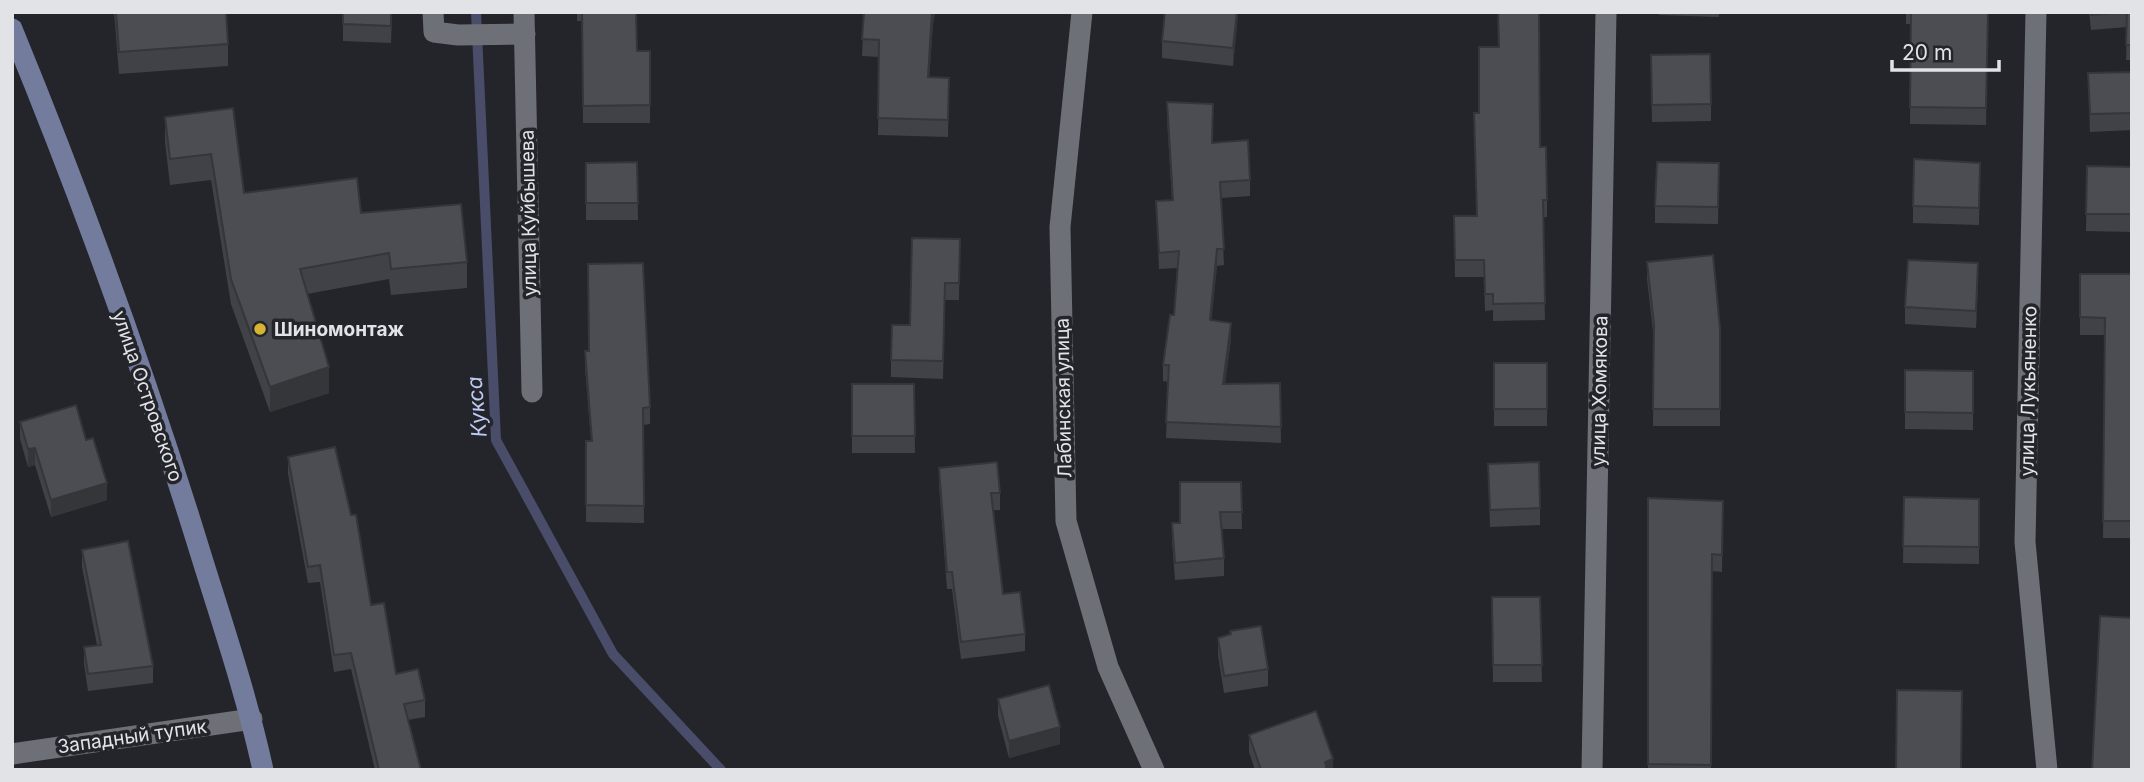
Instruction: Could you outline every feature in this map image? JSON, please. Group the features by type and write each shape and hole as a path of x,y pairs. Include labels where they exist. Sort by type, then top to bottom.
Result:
{"street":[{"path":"433,12 434,32 458,35 525,34"},
{"name":"улица Куйбышева","path":"524,12 532,393"},
{"name":"Лабинская улица","path":"1082,12 1060,227 1066,521 1108,667 1154,770"},
{"name":"улица Хомякова","path":"1592,770 1606,12"},
{"name":"улица Лукьяненко","path":"2036,12 2025,542 2047,770"},
{"name":"улица Островского","path":"12,29 65,158 160,428 252,719 264,770"},
{"name":"Западный тупик","path":"12,754 252,719"}],"building":[{"path":"116,12 226,12 228,44 119,52"},
{"path":"343,12 391,12 391,26 343,24"},
{"path":"582,12 636,12 637,51 650,51 650,105 583,106"},
{"path":"864,12 932,12 928,77 949,78 948,120 878,118 879,40 862,39"},
{"path":"1165,12 1237,12 1233,48 1162,41"},
{"path":"1498,12 1539,12 1540,147 1546,147 1547,200 1543,200 1545,303 1493,304 1493,294 1485,294 1484,260 1455,260 1454,216 1477,216 1474,113 1479,113 1479,47 1499,47"},
{"path":"1911,12 1988,12 1986,108 1910,107"},
{"path":"2090,12 2127,12 2091,15"},
{"path":"2127,12 2132,12 2132,45 2126,45"},
{"path":"1710,54 1711,104 1652,105 1651,55"},
{"path":"2132,72 2132,113 2090,114 2088,73"},
{"path":"1167,102 1213,104 1212,143 1248,140 1250,180 1220,182 1224,249 1217,249 1210,320 1231,323 1223,384 1280,383 1281,427 1166,422 1169,365 1163,365 1170,315 1174,315 1179,251 1159,253 1156,201 1173,200"},
{"path":"233,108 244,193 357,178 361,213 461,204 467,262 391,269 389,253 300,269 329,367 270,387 231,279 211,154 170,159 165,117"},
{"path":"1914,159 1980,163 1979,208 1913,206"},
{"path":"637,162 638,203 586,203 586,163"},
{"path":"1657,162 1719,163 1718,207 1655,206"},
{"path":"2087,166 2132,167 2132,214 2086,214"},
{"path":"912,238 960,239 959,283 945,283 943,361 891,360 892,325 910,325"},
{"path":"1713,255 1720,329 1720,409 1653,409 1654,324 1647,262"},
{"path":"1908,260 1978,263 1976,311 1905,307"},
{"path":"643,263 650,407 643,408 644,506 586,505 586,441 592,441 585,351 589,351 588,264"},
{"path":"2080,274 2132,274 2132,521 2103,521 2105,318 2080,317"},
{"path":"1494,363 1547,363 1547,409 1494,409"},
{"path":"1905,370 1973,371 1973,413 1905,412"},
{"path":"852,384 914,384 915,436 852,436"},
{"path":"76,405 86,440 93,438 107,483 51,500 35,448 28,449 20,422"},
{"path":"335,447 351,515 356,515 371,605 384,603 396,674 418,669 425,700 404,704 421,770 379,770 351,653 334,655 320,565 308,567 288,457"},
{"path":"997,462 1000,493 991,493 1003,594 1020,592 1025,634 961,642 952,572 947,572 939,468"},
{"path":"1539,462 1540,508 1490,510 1488,464"},
{"path":"1180,482 1241,482 1242,512 1220,512 1224,558 1175,563 1172,523 1180,523"},
{"path":"1904,497 1979,499 1979,547 1903,546"},
{"path":"1648,498 1723,501 1722,555 1712,554 1711,765 1648,764"},
{"path":"128,541 153,666 88,674 84,647 101,645 82,550"},
{"path":"1492,597 1540,597 1542,665 1493,665"},
{"path":"2100,616 2132,618 2132,770 2092,770"},
{"path":"1261,626 1268,669 1224,676 1218,638 1231,634 1230,631"},
{"path":"1049,685 1060,727 1009,741 998,699"},
{"path":"1897,690 1962,691 1961,770 1896,770"},
{"path":"1316,711 1333,759 1325,762 1327,770 1261,770 1249,735"}],"waterway":[{"name":"Кукса","path":"476,12 496,440 613,654 721,770"}],"place":[{"name":"Шиномонтаж","path":"260,329"}]}
